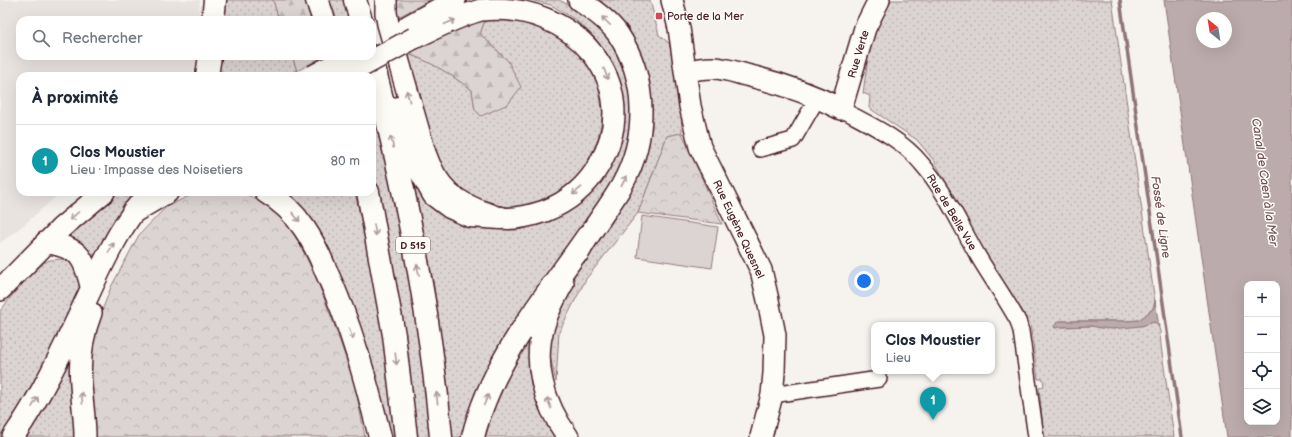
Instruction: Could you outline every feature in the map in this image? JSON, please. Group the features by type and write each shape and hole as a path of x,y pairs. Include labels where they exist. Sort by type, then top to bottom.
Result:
{"highway":[{"path":"213,16 215,0"},
{"path":"317,0 323,16"},
{"path":"355,0 360,16"},
{"path":"376,53 388,78 413,153 421,172 434,195 450,207 470,216 501,218"},
{"path":"208,72 209,60"},
{"path":"335,60 339,72"},
{"name":"D 515","path":"372,60 376,72"},
{"name":"D 515","path":"376,74 403,190 420,280 432,355 441,437"},
{"path":"133,212 160,196"},
{"path":"272,196 292,213 304,227 318,252 337,294 356,346 380,437"},
{"path":"369,196 394,335 406,437"},
{"path":"473,437 480,413 495,378 516,340 587,237"}],"main road":[{"path":"376,44 411,32 464,16 481,10 513,8 528,9 554,18 581,36 592,49 603,67 611,88 614,123 604,156 589,181 577,192 564,202 537,214 501,218 474,209 455,198 444,189 431,168 420,138 388,24 386,0"},
{"path":"376,55 455,0"},
{"path":"568,437 553,413 547,398 539,367 538,352 540,338 550,307 587,237 622,186 629,171 640,134 641,103 637,75 633,62 617,34 604,19 579,0"},
{"name":"Rue Eugène Quesnel","path":"672,0 679,28 690,106 700,147 761,270 775,335 772,394 761,437"},
{"name":"Rue Verte","path":"841,110 865,28 879,0"},
{"path":"320,72 343,60"},
{"path":"350,72 368,60"},
{"name":"Rue de Belle Vue","path":"686,72 696,69 714,68 728,70 770,81 818,98 841,110"},
{"path":"0,290 42,246 77,213 99,196"},
{"path":"14,436 61,353 96,277 133,212 145,196"},
{"path":"0,267 19,259 42,246 69,247 76,252 86,267 96,277 99,293 90,317 80,358 80,383 85,437"}],"street":[{"path":"760,149 793,140 818,98"},
{"name":"Rue de Belle Vue","path":"841,110 883,132 909,151 921,163 942,193 979,258 1018,321 1021,330 1036,437"},
{"path":"772,394 879,379"}],"shaded area":[{"path":"0,0 200,0 199,16 16,16 16,60 198,60 194,72 16,72 16,196 57,196 24,225 0,243"}],"green space":[{"path":"222,0 273,0 278,16 221,16"},
{"path":"273,0 305,0 310,16 278,16"},
{"path":"325,0 347,0 353,16 330,16"},
{"path":"389,0 430,0 391,21"},
{"path":"531,0 559,0 587,17 606,35 619,56 628,79 633,122 628,148 617,175 466,437 452,437 448,388 434,286 410,169 493,228 521,229 548,222 574,208 592,192 605,175 614,157 623,132 623,109 620,85 610,58 595,38 576,20 551,5"},
{"path":"600,0 650,0 659,35 669,43 675,67 681,112 682,133 667,136 638,213 586,279 559,332 556,382 549,352 552,325 561,298 585,259 623,205 641,169 652,129 651,96 639,52 620,19"},
{"path":"888,0 1112,0 1155,302 1152,310 1139,320 1058,321 1055,328 1145,325 1152,322 1157,323 1160,331 1174,437 1044,437 1039,388 1044,386 1043,379 1038,379 1030,323 971,231 935,162 917,140 869,108 870,96 863,93 871,36"},
{"path":"500,18 530,21 560,33 585,59 598,84 603,115 597,142 583,171 563,190 534,203 508,207 474,201 450,185 436,161 404,53 431,64 472,90 475,110 508,61 480,34 485,20"},
{"path":"485,20 480,34 508,61 521,87 508,104 481,116 475,110 472,90 431,64 404,53 465,24"},
{"path":"217,60 293,60 297,71 295,72 215,72"},
{"path":"293,60 317,60 297,71"},
{"path":"376,108 404,223 434,437 413,437 388,250 376,195"},
{"path":"682,133 722,224 638,213 667,136"},
{"path":"113,196 135,196 92,265 82,247 65,235 96,208"},
{"path":"189,196 250,196 270,207 293,231 315,275 334,324 355,385 365,437 93,437 90,351 95,329 111,287 139,235 166,207"},
{"path":"284,196 356,196 371,264 386,358 395,437 387,437"},
{"path":"642,216 718,227 712,268 637,257"},
{"path":"63,259 73,263 82,281 57,341 3,437 0,437 0,311 27,277 45,262"},
{"path":"529,335 533,337 559,437 483,437 491,411 509,372"},
{"path":"72,348 79,437 23,437"}],"water":[{"name":"Canal de Caen à la Mer","path":"1164,0 1292,0 1292,437 1227,437"},
{"path":"1155,300 1159,327 1155,322 1141,326 1112,329 1091,326 1054,327 1058,321 1139,320 1152,310"}],"waterway":[{"name":"Fossé de Ligne","path":"1120,0 1182,437"}],"place":[{"name":"Porte de la Mer","path":"659,16"},
{"name":"Clos Moustier","path":"933,420"}]}
